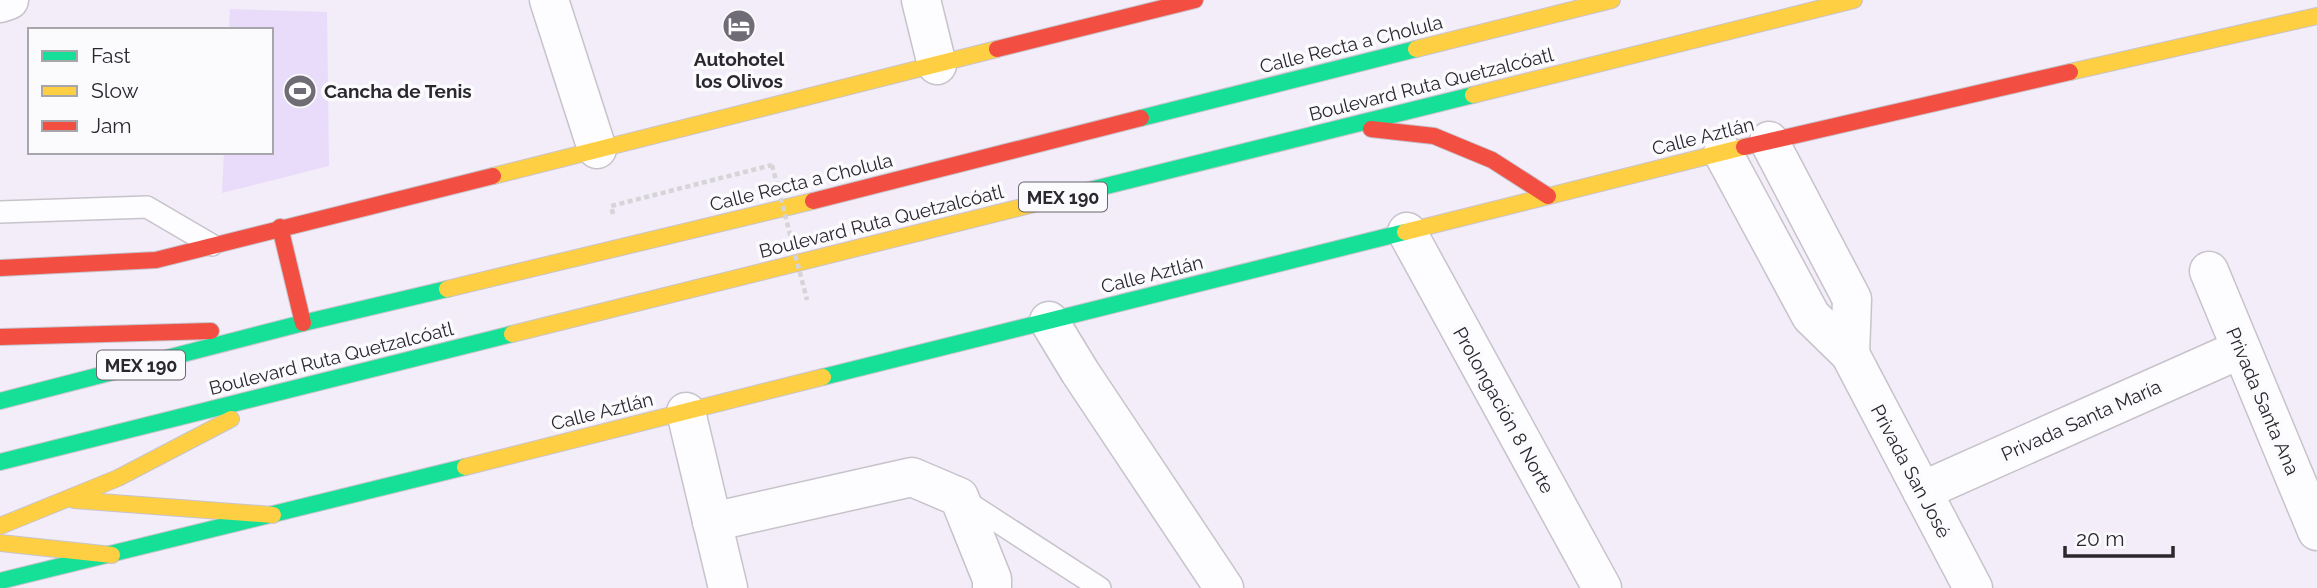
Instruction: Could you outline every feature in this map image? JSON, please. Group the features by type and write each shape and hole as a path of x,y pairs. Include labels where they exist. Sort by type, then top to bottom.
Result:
{"main road":[{"path":"0,268 156,260 1195,0"},
{"name":"Calle Recta a Cholula","path":"0,401 303,323 621,249 1612,0"},
{"name":"Boulevard Ruta Quetzalcóatl","path":"0,462 1854,0"},
{"name":"Calle Aztlán","path":"0,581 1769,141 2316,19"},
{"path":"1349,126 1434,136 1492,160 1548,196"},
{"path":"280,227 303,323"},
{"path":"0,337 283,329"},
{"path":"0,526 68,500 206,433 272,394"},
{"path":"68,500 273,515"},
{"path":"0,543 112,555"}],"street":[{"path":"0,3 9,0"},
{"path":"549,0 597,149"},
{"path":"921,0 937,65"},
{"name":"Privada San José","path":"1769,141 1852,299 1850,354"},
{"name":"Privada San José","path":"1723,153 1811,316 1850,354 1973,588"},
{"name":"Prolongación 8 Norte","path":"1406,232 1602,588"},
{"name":"Privada Santa Ana","path":"2209,271 2317,531"},
{"path":"1049,321 1224,588"},
{"name":"Privada Santa María","path":"1922,491 2241,349"},
{"path":"686,412 728,588"},
{"path":"712,522 912,477 960,497 992,579 992,588"}],"lane":[{"path":"0,212 147,207 212,245"},
{"path":"960,497 1100,588"}],"path":[{"path":"611,206 772,165 807,300"}],"shaded area":[{"name":"Cancha de Tenis","path":"230,9 327,12 329,166 222,193 224,154 273,154 273,28 229,28"}],"traffic: fast":[{"path":"1141,118 1416,49"},
{"path":"1082,192 1473,95"},
{"path":"823,377 1405,232"},
{"path":"0,401 447,289"},
{"path":"0,462 512,334"},
{"path":"0,581 465,467"}],"traffic: slow":[{"path":"1416,49 1612,0"},
{"path":"1473,95 1854,0"},
{"path":"2070,72 2317,16"},
{"path":"493,176 997,49"},
{"path":"1405,232 1744,147"},
{"path":"512,334 1082,192"},
{"path":"447,289 813,201"},
{"path":"465,467 823,377"},
{"path":"0,526 118,478 231,419"},
{"path":"74,500 273,515"},
{"path":"0,543 112,555"}],"traffic: jam":[{"path":"997,49 1195,0"},
{"path":"1744,147 2070,72"},
{"path":"813,201 1141,118"},
{"path":"1371,129 1434,136 1492,160 1548,196"},
{"path":"0,268 156,260 493,176"},
{"path":"280,227 303,323"},
{"path":"0,337 211,331"}],"place":[{"name":"Autohotel los Olivos","path":"739,26"},
{"name":"Cancha de Tenis","path":"300,91"}]}
